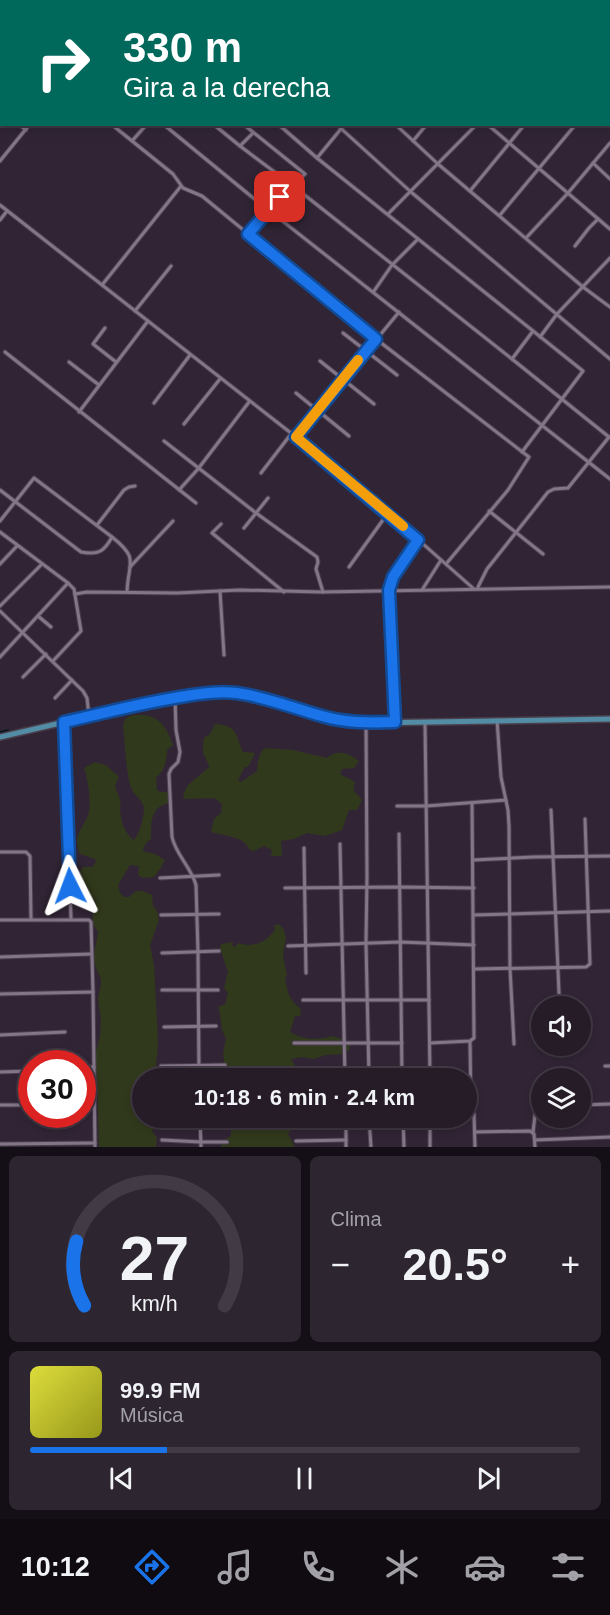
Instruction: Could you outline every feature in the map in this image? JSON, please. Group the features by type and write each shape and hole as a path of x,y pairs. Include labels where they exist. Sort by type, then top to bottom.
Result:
{"main road":[{"path":"0,737 132,706 208,692 260,697 323,717 366,723 610,719"}],"street":[{"path":"21,126 26,130"},
{"path":"1,157 29,126"},
{"path":"113,126 173,174 182,186 202,196 376,339 530,457 508,490 446,564"},
{"path":"132,141 145,126"},
{"path":"165,126 610,479"},
{"path":"215,126 610,437 568,488 548,492 487,569 475,589"},
{"path":"245,126 305,174 269,209 248,234"},
{"path":"280,126 316,158 583,371 522,452"},
{"path":"338,126 411,192 610,359"},
{"path":"397,126 438,164 583,287 610,307"},
{"path":"413,141 425,126"},
{"path":"388,214 475,126"},
{"path":"489,126 610,229"},
{"path":"470,191 523,126"},
{"path":"500,216 574,126"},
{"path":"316,158 341,128"},
{"path":"240,146 254,133"},
{"path":"526,238 610,143"},
{"path":"592,163 610,178"},
{"path":"102,285 182,186"},
{"path":"0,205 296,437 475,589"},
{"path":"0,220 7,211"},
{"path":"574,246 598,219"},
{"path":"374,291 392,265 418,239"},
{"path":"540,337 557,314 610,258"},
{"path":"135,311 171,266"},
{"path":"296,437 399,312"},
{"path":"79,412 147,321"},
{"path":"105,328 93,344 116,362"},
{"path":"512,359 532,331"},
{"path":"343,333 397,375"},
{"path":"5,352 196,504"},
{"path":"154,403 190,355"},
{"path":"320,361 374,404"},
{"path":"69,362 99,385"},
{"path":"184,424 220,379"},
{"path":"296,393 350,435"},
{"path":"179,490 249,402"},
{"path":"261,473 291,434"},
{"path":"164,441 317,557 316,569 323,592"},
{"path":"0,521 34,478 97,525 129,553 127,592"},
{"path":"97,525 121,492 135,486"},
{"path":"0,490 81,552 102,550 112,537"},
{"path":"244,528 268,498"},
{"path":"489,511 543,554"},
{"path":"349,567 388,513"},
{"path":"130,567 173,521"},
{"path":"221,524 212,533 284,592"},
{"path":"0,532 74,589 81,631 53,661"},
{"path":"395,722 389,590 393,577 418,540"},
{"path":"0,564 18,546"},
{"path":"422,590 441,560"},
{"path":"42,564 0,610 83,691 87,698 89,716"},
{"path":"0,657 68,583"},
{"path":"75,594 87,592 177,593 240,590 323,592 610,587"},
{"path":"220,591 224,655"},
{"path":"38,616 51,627"},
{"path":"23,677 46,654"},
{"path":"55,698 72,680"},
{"path":"175,697 180,752 178,762 169,774 172,837 173,844 194,876 196,885 198,1066"},
{"path":"497,720 501,777 508,818 510,968 514,1044"},
{"path":"64,722 71,919"},
{"path":"425,722 430,1068"},
{"path":"366,723 369,1068"},
{"path":"397,806 506,800"},
{"path":"430,1043 470,1041 474,1038 472,803"},
{"path":"551,810 559,993"},
{"path":"474,969 586,967 590,963 585,819"},
{"path":"399,834 402,1068"},
{"path":"340,844 345,1068"},
{"path":"304,848 306,973"},
{"path":"0,852 26,852 30,856 31,919"},
{"path":"473,860 610,856"},
{"path":"160,878 219,875"},
{"path":"285,888 474,888"},
{"path":"474,915 610,910"},
{"path":"161,915 219,914"},
{"path":"0,920 71,919 91,922 94,1050"},
{"path":"288,946 400,942 474,945"},
{"path":"162,953 219,951"},
{"path":"0,957 92,954"},
{"path":"162,990 219,990"},
{"path":"0,994 93,992"},
{"path":"303,1000 429,1000"},
{"path":"164,1027 216,1026"},
{"path":"0,1035 65,1032"},
{"path":"470,1041 470,1068"},
{"path":"294,1042 402,1043"},
{"path":"161,1066 225,1065"},
{"path":"0,1072 18,1071"},
{"path":"591,1105 610,1104"},
{"path":"0,1105 18,1105"},
{"path":"0,1144 95,1145 95,1128"},
{"path":"200,1128 201,1145"},
{"path":"346,1128 346,1147"},
{"path":"369,1128 370,1147"},
{"path":"403,1128 404,1147"},
{"path":"430,1128 430,1147"},
{"path":"475,1128 475,1147"},
{"path":"533,1128 535,1147"},
{"path":"475,1132 533,1132"},
{"path":"535,1140 610,1137"},
{"path":"162,1140 201,1145 227,1142"},
{"path":"296,1141 346,1140"}],"green space":[{"path":"143,715 154,718 166,729 173,745 167,750 164,766 156,778 157,790 172,795 171,799 155,811 151,823 151,839 143,851 165,860 154,877 143,878 138,875 139,866 130,865 118,885 124,897 129,897 136,891 152,895 153,906 159,920 150,945 154,966 158,1044 156,1068 132,1068 132,1128 154,1128 152,1132 157,1137 156,1147 99,1147 96,1050 100,1037 101,1020 98,999 101,979 93,961 98,932 92,922 95,900 77,898 73,882 82,877 80,871 83,867 92,867 96,862 95,859 80,854 77,842 90,805 84,768 95,762 106,765 119,777 115,787 124,826 134,840 140,829 144,808 142,802 132,791 129,781 123,725 126,718"},
{"path":"215,724 228,727 235,732 243,752 255,753 238,780 241,782 257,771 258,761 265,748 293,750 327,758 343,753 355,758 359,761 354,768 342,769 340,774 355,782 354,790 362,800 357,810 349,810 342,830 325,836 307,833 294,839 281,841 282,856 271,856 272,850 264,846 254,851 249,849 243,841 211,832 214,819 221,813 222,804 214,798 185,799 183,795 188,785 209,767 203,753 203,742"},
{"path":"278,924 283,928 286,937 283,955 287,976 285,977 291,999 301,1009 300,1016 295,1016 290,1032 311,1039 333,1036 351,1042 349,1050 345,1054 326,1055 313,1059 302,1057 291,1059 296,1068 226,1068 223,1065 226,1039 218,1007 225,1004 228,993 224,988 228,972 220,948 221,944 233,942 232,945 235,947 238,943 254,945 271,934 275,930 274,926"},
{"path":"231,1128 292,1128 288,1134 295,1147 221,1147 222,1141 231,1136"}],"waterway":[{"path":"0,732 8,730"}],"slow traffic":[{"path":"358,360 296,437 403,526"}],"route":[{"path":"70,886 64,722 159,700 208,692 260,697 323,717 341,720 366,723 395,722 389,590 393,577 418,540 296,437 376,339 248,234 280,197"}]}
